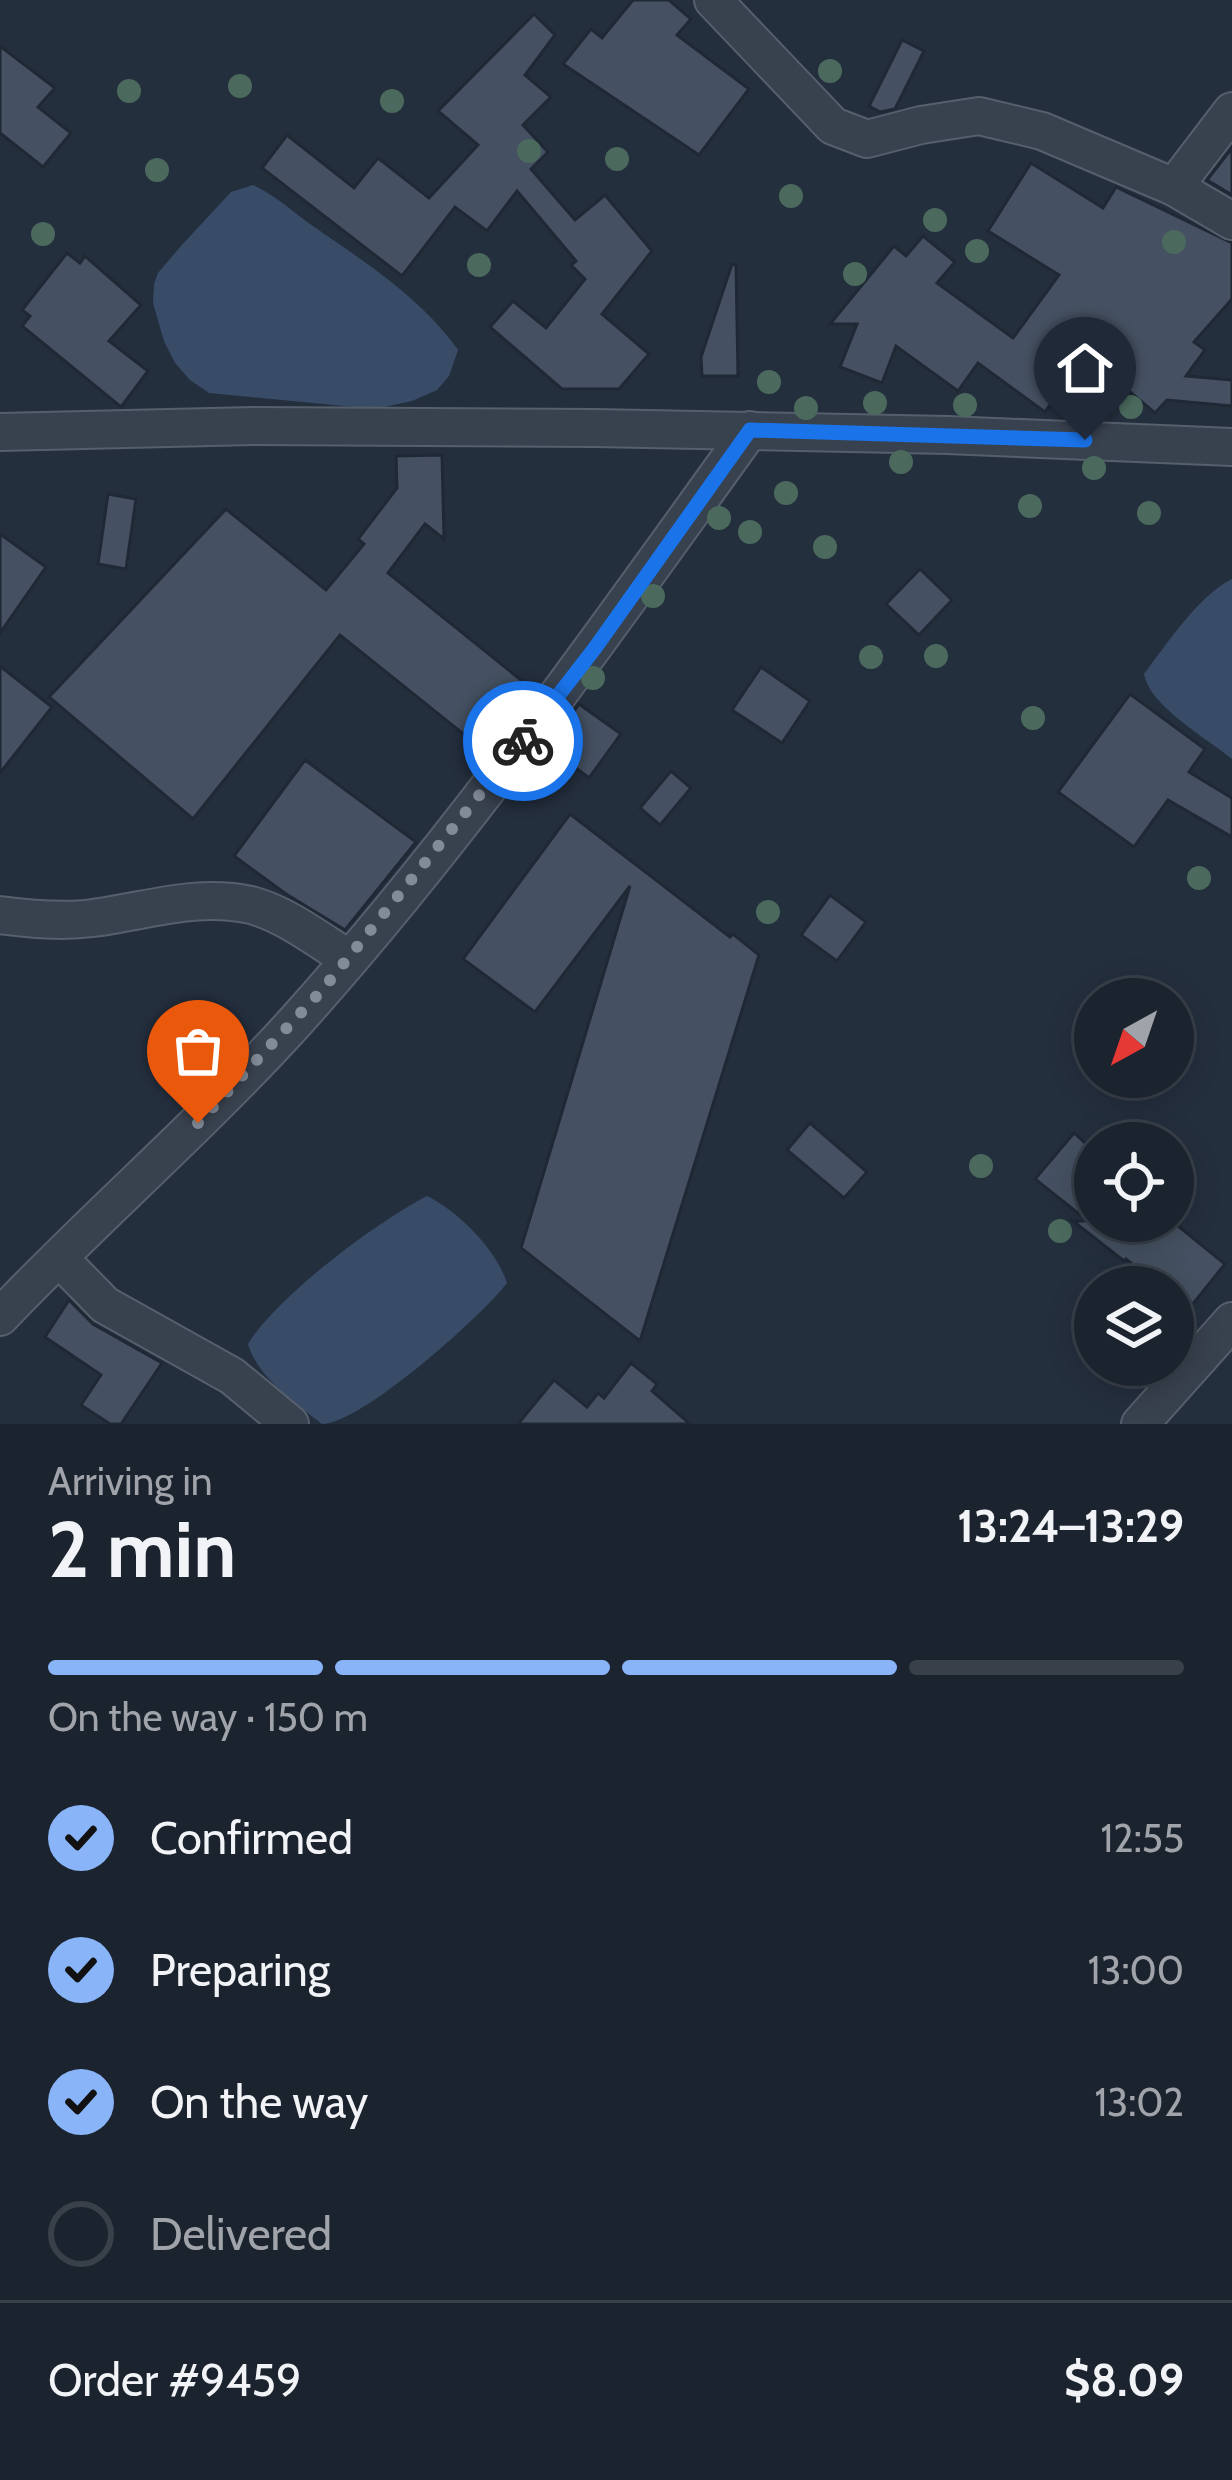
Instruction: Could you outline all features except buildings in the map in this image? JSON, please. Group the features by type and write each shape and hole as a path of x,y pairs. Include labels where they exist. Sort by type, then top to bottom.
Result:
{"street":[{"path":"713,0 833,126 867,139 979,116 1042,130 1174,187 1232,220"},
{"path":"1174,187 1232,112"},
{"path":"0,432 253,426 750,430 1232,447"},
{"path":"4,1309 248,1072 349,959 595,648 750,430"},
{"path":"0,915 45,921 94,918 202,900 253,906 349,959"},
{"path":"60,1259 105,1306 232,1376 290,1424"},
{"path":"1140,1424 1232,1321"}],"water":[{"path":"253,185 388,280 443,331 458,350 449,376 437,390 375,409 209,393 190,380 164,341 153,303 154,284 158,273 231,192"},
{"path":"1232,579 1232,759 1168,710 1144,674 1195,609"},
{"path":"427,1196 475,1233 507,1283 448,1342 391,1388 364,1407 322,1424 269,1379 248,1344 281,1305 330,1262"}],"way so far":[{"path":"198,1123 323,989 523,741"}],"route":[{"path":"523,741 750,430 1085,440"}]}
